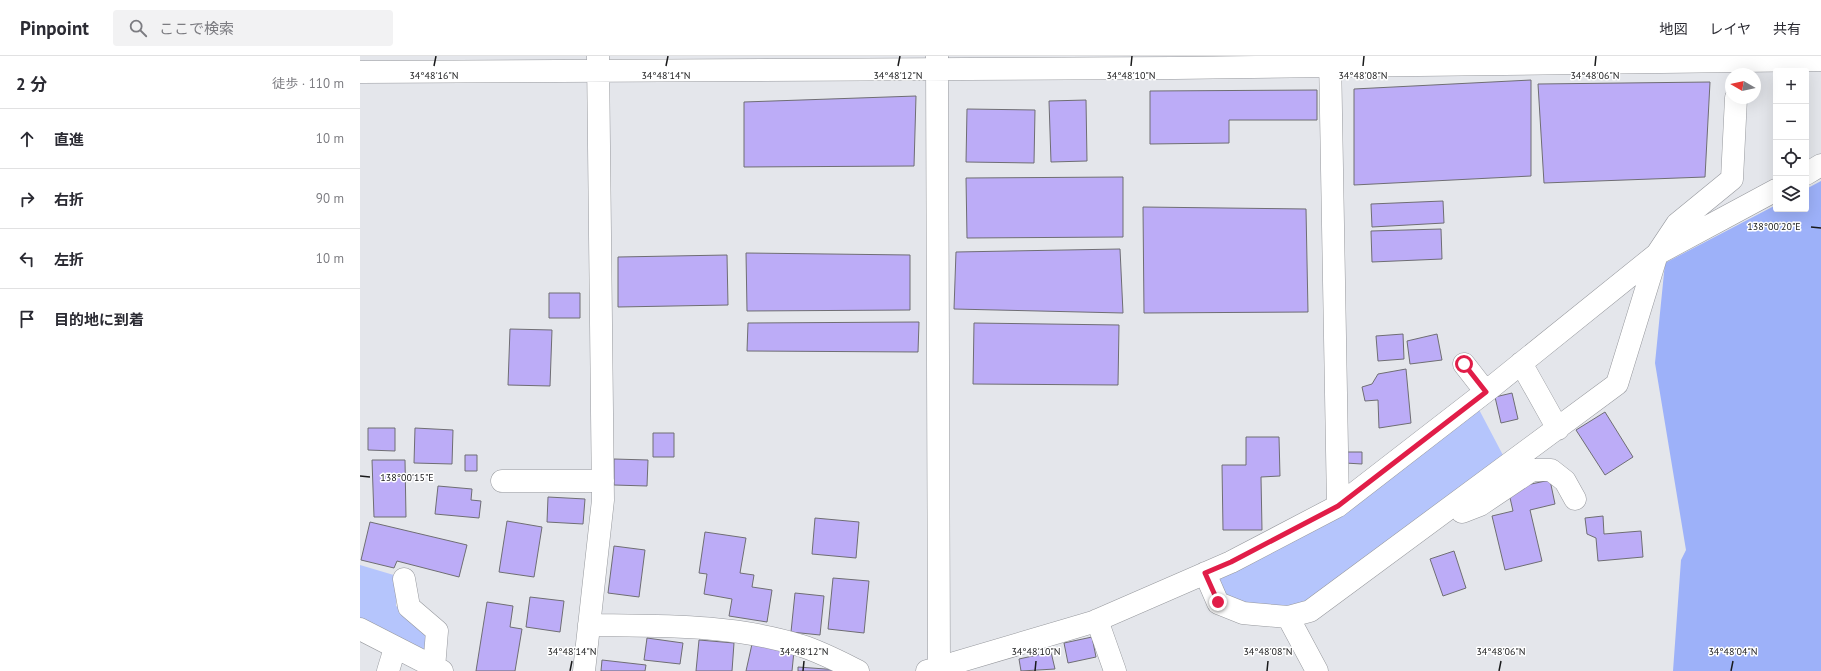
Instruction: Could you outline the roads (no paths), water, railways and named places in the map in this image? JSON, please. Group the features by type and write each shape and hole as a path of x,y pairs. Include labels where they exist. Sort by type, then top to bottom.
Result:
{"street":[{"path":"360,72 598,63 1405,61 1735,64 1821,60"},
{"path":"1330,61 1338,506"},
{"path":"937,62 933,670 1097,620 1231,562 1338,506 1486,392 1657,254 1773,192"},
{"path":"584,671 603,500 598,63"},
{"path":"1205,573 1218,602 1243,613 1288,617 1310,612 1617,384 1657,254 1677,224 1732,179 1736,104"},
{"path":"1809,172 1821,166"},
{"path":"1521,363 1558,429"},
{"path":"1464,364 1486,392"},
{"path":"1422,528 1480,505 1532,470 1551,470 1565,481 1574,499"},
{"path":"502,481 603,481"},
{"path":"360,629 438,669 437,631 409,607 404,579"},
{"path":"1288,617 1317,671"},
{"path":"1097,620 1115,671"},
{"path":"590,624 694,626 756,635 802,646 858,671"},
{"path":"388,671 395,648"}]}
